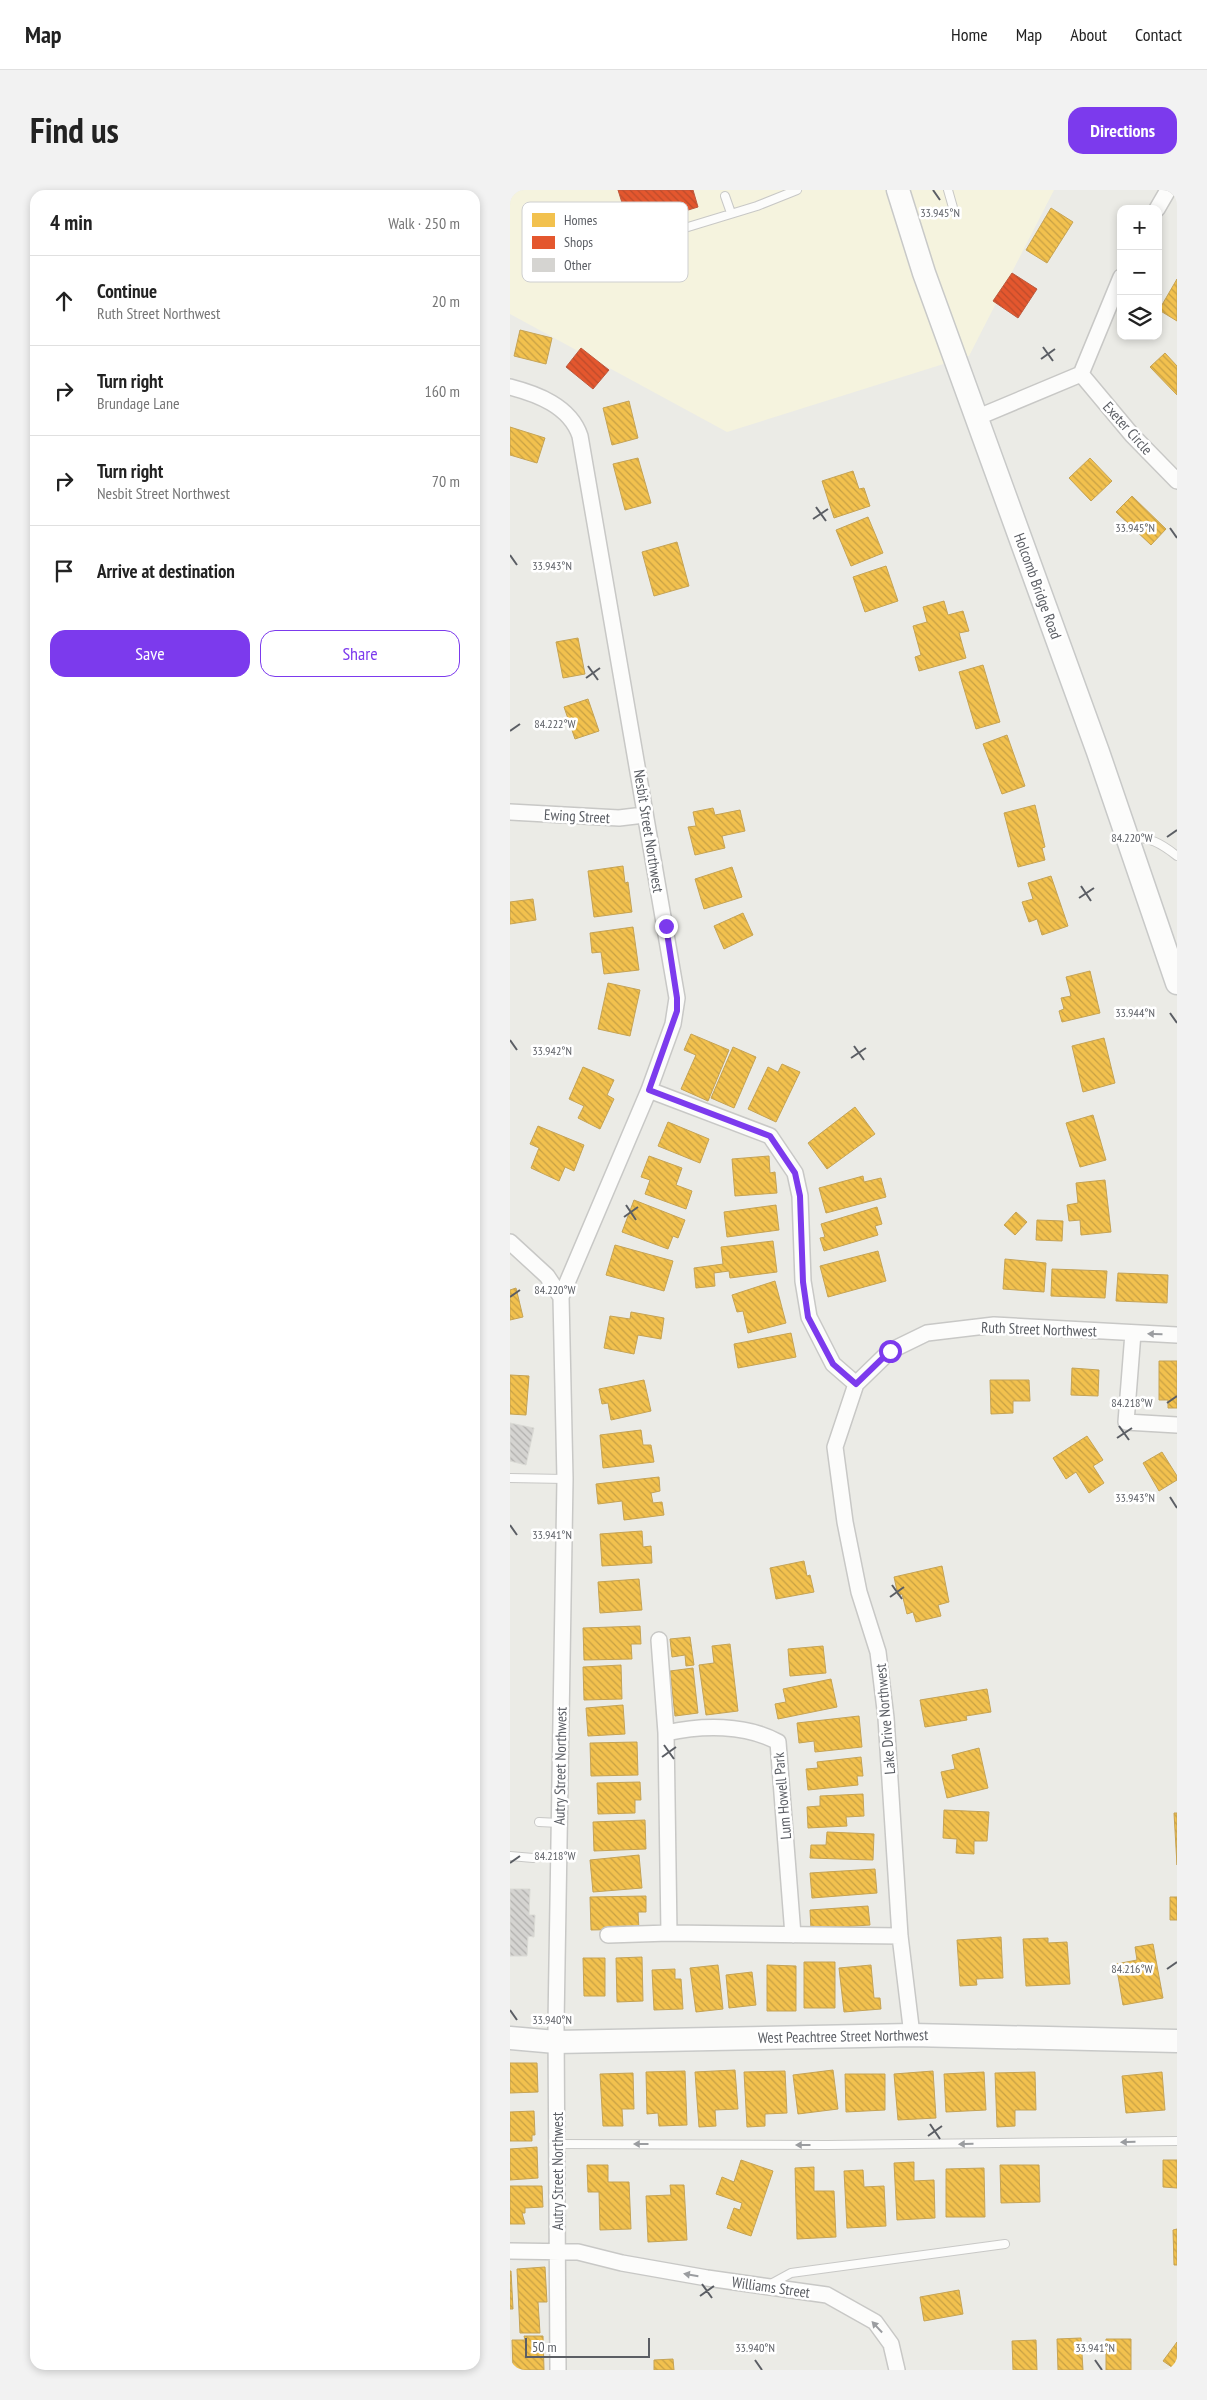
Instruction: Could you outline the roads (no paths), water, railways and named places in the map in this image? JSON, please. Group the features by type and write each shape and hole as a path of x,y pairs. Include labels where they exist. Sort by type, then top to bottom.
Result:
{"street":[{"name":"Holcomb Bridge Road","path":"898,190 924,273 1127,838 1177,983"},
{"path":"1159,205 1168,190"},
{"path":"976,418 1081,374 1117,287"},
{"name":"Exeter Circle","path":"1081,374 1132,434 1177,481"},
{"name":"Nesbit Street Northwest","path":"510,387 534,393 554,404 578,430 608,607 639,771 644,815 677,998 673,1024 649,1090 562,1297"},
{"name":"Ewing Street","path":"510,812 619,818 644,815"},
{"path":"649,1090 770,1136 795,1173 800,1196 803,1282 808,1317 833,1364 856,1384"},
{"path":"510,1242 547,1276 562,1297"},
{"name":"Autry Street Northwest","path":"558,2370 556,2042 565,1479 562,1297"},
{"name":"Ruth Street Northwest","path":"847,1410 856,1384 890,1351 927,1333 994,1325 1177,1335"},
{"path":"1134,1333 1126,1422 1177,1425"},
{"name":"Lake Drive Northwest","path":"847,1410 835,1447 845,1522 858,1592 878,1652 886,1718 900,1936 912,2035"},
{"path":"659,1640 666,1732 669,1933"},
{"name":"Lum Howell Park","path":"666,1732 686,1728 728,1728 764,1735 778,1742 793,1935"},
{"path":"608,1935 669,1933 900,1936"},
{"name":"West Peachtree Street Northwest","path":"510,2038 556,2042 912,2035 1177,2041"},
{"name":"Williams Street","path":"510,2251 578,2252 622,2263 697,2276 827,2295 875,2322 891,2344 897,2370"}],"lane":[{"path":"688,226 757,206 796,190"},
{"path":"948,190 954,211"},
{"path":"725,196 731,213"},
{"path":"1127,838 1141,837 1160,843 1177,856"},
{"path":"510,1478 565,1479"},
{"path":"539,1822 559,1823"},
{"path":"510,1856 533,1858"},
{"path":"556,2144 827,2145 1177,2141"},
{"path":"767,2286 791,2273 1005,2244"}]}
